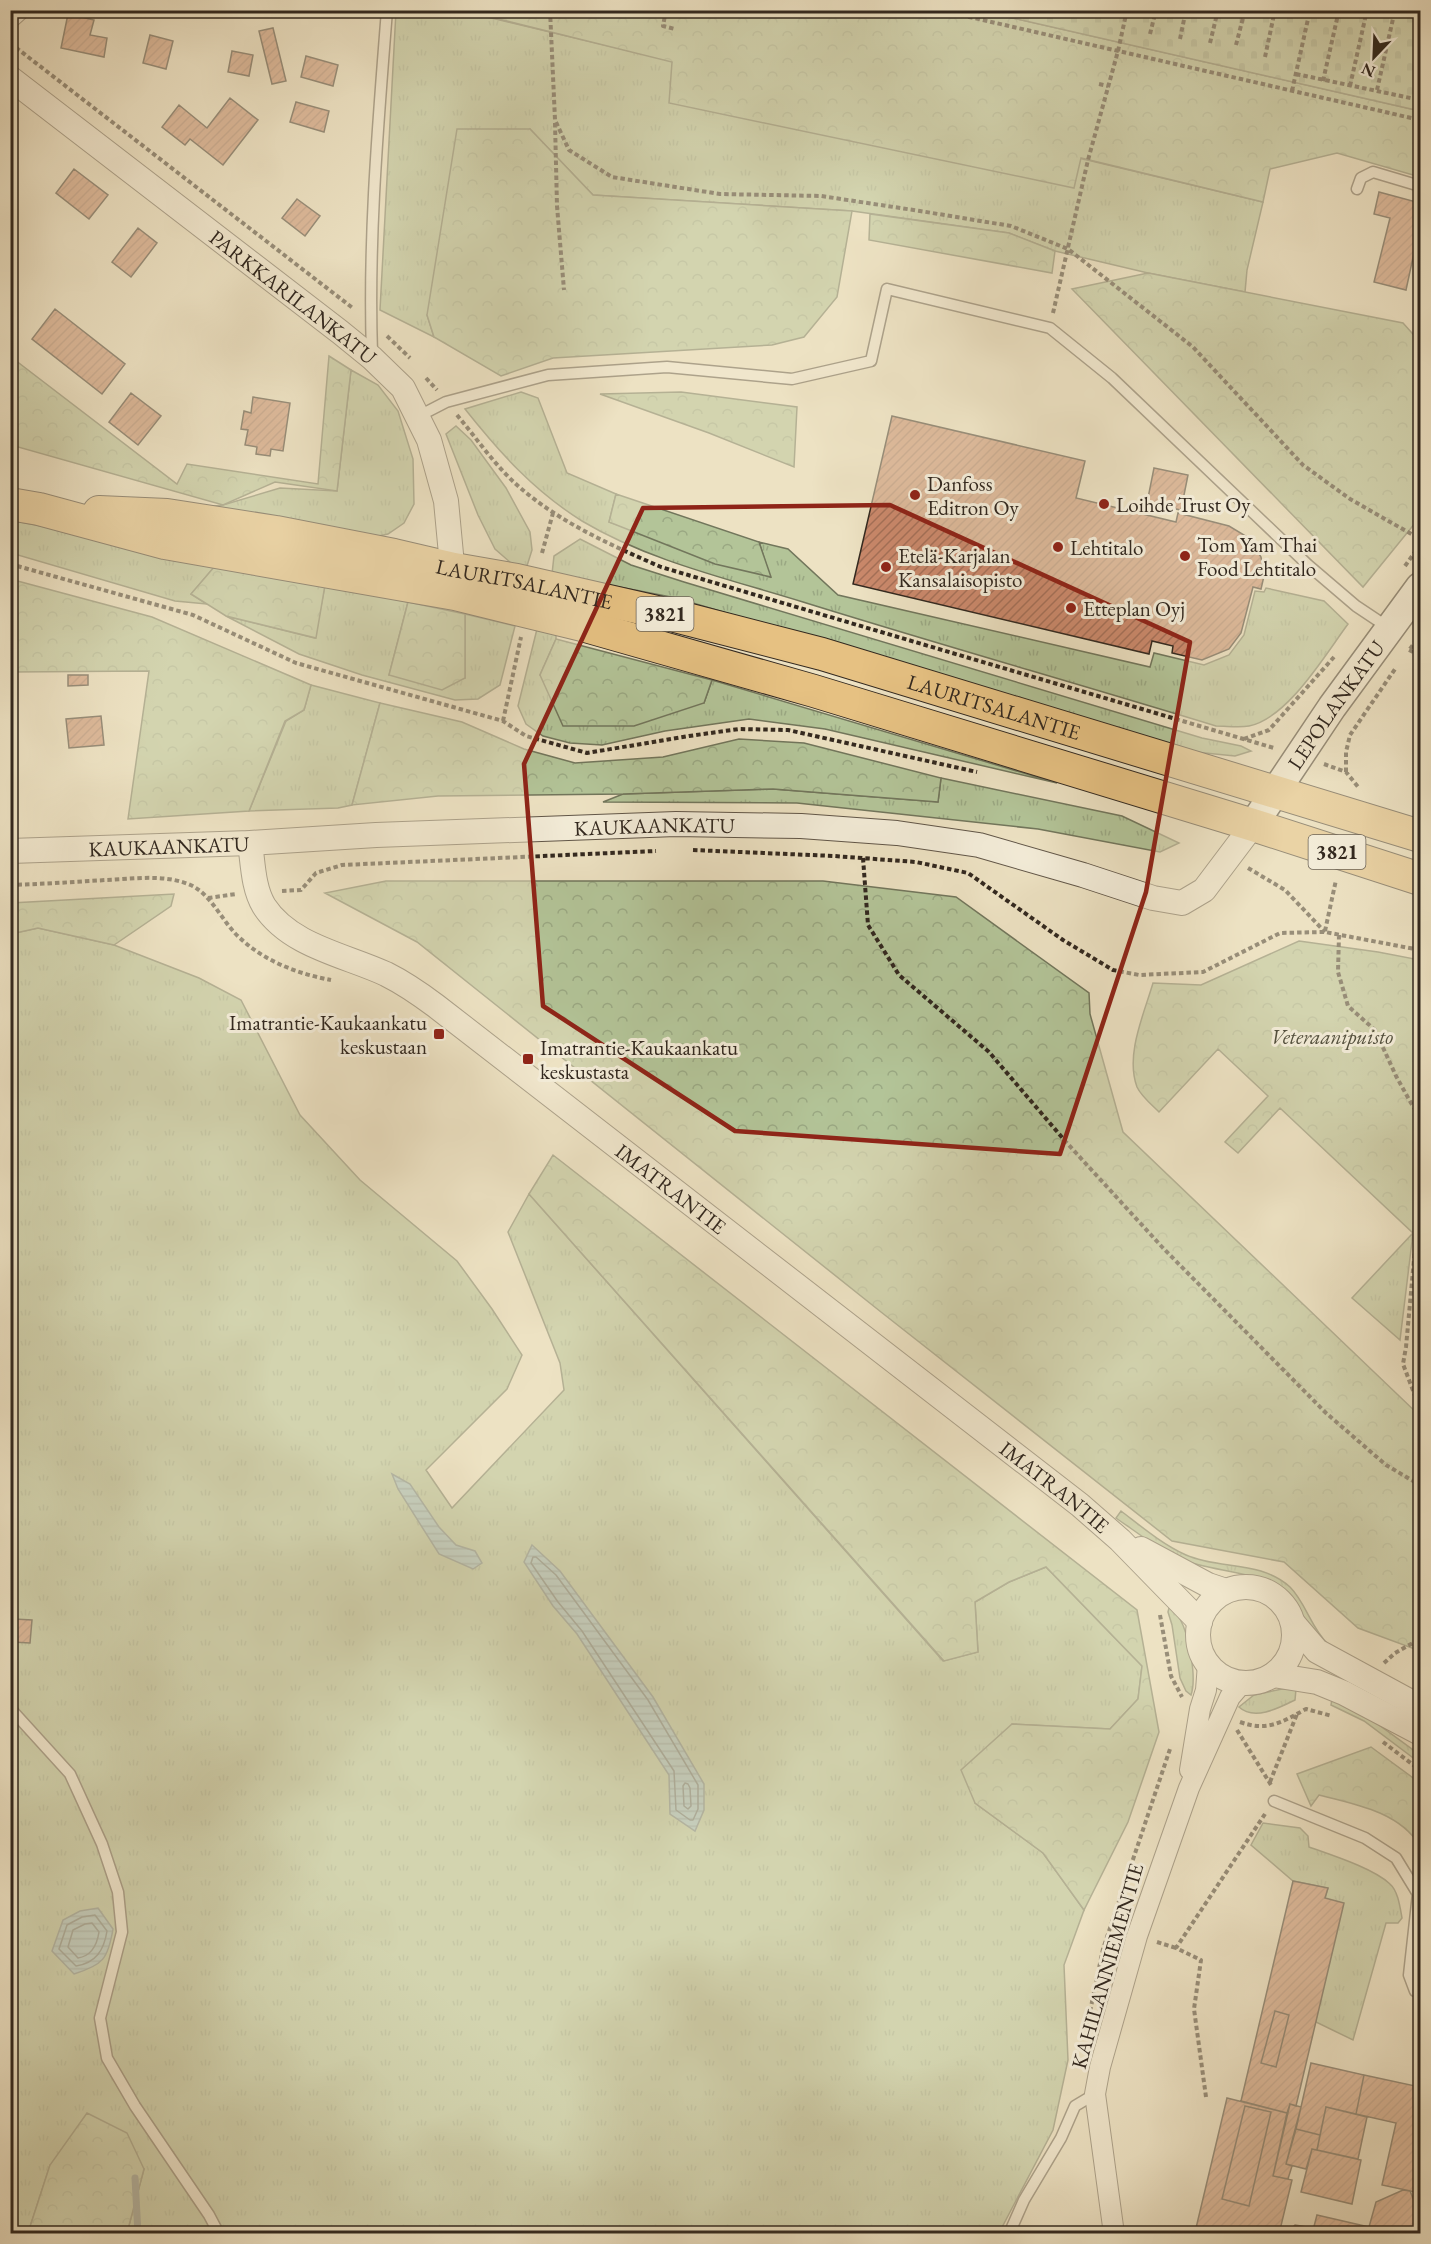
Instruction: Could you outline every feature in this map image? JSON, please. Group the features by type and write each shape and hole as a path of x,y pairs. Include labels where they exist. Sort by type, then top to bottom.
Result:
{"main road":[{"name":"LAURITSALANTIE","path":"25,506 165,543 454,582 517,580 822,654 1277,791"},
{"name":"LEPOLANKATU","path":"1253,825 1389,628 1411,579"},
{"name":"LAURITSALANTIE","path":"454,582 1253,825"},
{"name":"3821","path":"1277,791 1420,836"},
{"name":"3821","path":"1253,825 1420,879"}],"street":[{"path":"10,18 19,10"},
{"name":"PARKKARILANKATU","path":"10,78 372,358 403,388 429,440 446,501 454,582"},
{"name":"KAUKAANKATU","path":"10,851 676,824 801,826 897,833 979,845 1153,898 1182,903 1204,890 1253,825"},
{"name":"IMATRANTIE","path":"250,843 257,891 264,905 280,925 300,939 387,975 436,1006 1034,1469 1115,1535 1200,1622"},
{"name":"IMATRANTIE","path":"1115,1535 1208,1585 1226,1591"},
{"path":"1240,1587 1254,1587 1267,1591 1279,1599 1288,1610 1295,1638 1292,1652 1274,1675 1262,1681 1242,1683 1221,1676 1208,1664 1199,1644 1200,1622 1206,1609 1215,1598 1226,1591 1240,1587"},
{"path":"1293,1623 1317,1651 1420,1707"},
{"name":"KAHILANNIEMENTIE","path":"1189,1788 1200,1709 1206,1690 1208,1664"},
{"path":"1274,1675 1317,1682 1344,1693 1420,1733"},
{"name":"KAHILANNIEMENTIE","path":"1114,2234 1095,2094 1100,2067 1137,1936 1189,1788 1226,1717 1230,1697 1242,1683"}],"lane":[{"path":"372,358 375,153 387,10"},
{"path":"1357,189 1360,178 1373,172 1420,186"},
{"path":"417,417 446,402 548,375 667,367 792,379 871,361 886,289 1050,328 1112,378 1308,565 1356,606 1389,628"},
{"path":"10,1708 70,1774 102,1844 118,1892 122,1932 100,2018 107,2058 135,2106 209,2215 219,2234"},
{"path":"1274,1801 1365,1838 1396,1858 1418,1894 1409,1976 1415,1991 1420,1992"},
{"path":"1009,2234 1024,2200 1060,2138 1074,2106 1095,2094"}],"path":[{"path":"550,10 557,206 564,290"},
{"path":"666,10 663,26 675,29"},
{"path":"939,10 1420,120"},
{"path":"1050,328 1088,160 1127,10"},
{"path":"1150,34 1155,10"},
{"path":"1180,39 1186,10"},
{"path":"1210,43 1218,10"},
{"path":"1236,45 1245,10"},
{"path":"1264,57 1275,10"},
{"path":"1292,91 1310,10"},
{"path":"1323,81 1339,10"},
{"path":"1350,86 1367,10"},
{"path":"1377,90 1395,10"},
{"path":"10,43 371,323 399,346 414,363"},
{"path":"1296,74 1420,100"},
{"path":"1100,84 1108,86"},
{"path":"555,120 569,150 612,177 720,194 821,196 920,211 1011,226 1068,249 1193,347 1303,465 1350,499 1420,539"},
{"path":"421,371 522,490 553,513 600,541 661,567 1299,756 1346,772 1366,793"},
{"path":"543,553 553,513"},
{"path":"1411,579 1420,545"},
{"path":"10,564 193,615 296,663 503,721 526,736 587,753 739,729 788,730 985,774"},
{"path":"503,721 522,633"},
{"path":"1405,655 1420,635"},
{"path":"1409,650 1420,655"},
{"path":"1244,740 1269,730 1336,654"},
{"path":"1346,772 1346,752 1350,735 1401,660"},
{"path":"207,898 257,891 301,890 316,873 342,866 667,850"},
{"path":"690,850 916,862 968,873 1073,946 1113,970 1139,975 1203,972 1281,933 1325,932 1420,950"},
{"path":"1230,857 1285,890 1325,932"},
{"path":"863,858 868,925 899,975 989,1052 1066,1142 1163,1248 1326,1413 1386,1465 1420,1485"},
{"path":"10,885 163,877 189,884 207,898 240,939 259,952 304,975 342,982"},
{"path":"1339,935 1338,972 1348,1006 1375,1030 1396,1076 1420,1116"},
{"path":"1420,1194 1407,1347 1403,1364 1420,1409"},
{"path":"1157,1610 1161,1617 1172,1676 1185,1703 1200,1709"},
{"path":"1379,1667 1395,1653 1420,1639"},
{"path":"1226,1717 1255,1727 1280,1723 1306,1709 1335,1716"},
{"path":"1270,1783 1297,1714"},
{"path":"1206,2097 1194,2009 1201,1960 1176,1948 1274,1801 1270,1783 1226,1717"},
{"path":"1382,1742 1420,1770"}],"highlighted area":[{"path":"890,505 1190,642 1146,892 1060,1154 735,1131 543,1006 524,764 643,508"}],"green space":[{"path":"462,10 982,11 1420,111 1420,177 1337,153 1270,169 1263,202 1081,158 1074,188 669,103 672,62"},
{"path":"396,11 462,11 1263,202 1247,270 1245,292 1148,273 1055,251 1009,233 852,211 593,195 530,129 427,315 434,337 380,310"},
{"path":"982,11 1420,11 1420,111"},
{"path":"457,129 530,129 593,195 852,211 837,297 804,337 772,345 553,358 501,376 434,337 427,315"},
{"path":"870,214 1009,233 1055,251 1052,273 869,240"},
{"path":"1148,273 1403,323 1420,342 1420,517 1363,587 1072,289"},
{"path":"329,356 351,370 337,491 275,482 223,505 11,445 11,357 177,484 187,464 318,484"},
{"path":"351,370 378,385 398,411 413,459 414,504 404,523 388,534 374,537 198,508 223,505 280,488 337,491"},
{"path":"521,392 538,398 567,473 616,494 609,522 770,577 759,542 788,549 838,595 1150,667 1154,653 1204,665 1229,655 1244,635 1255,591 1264,592 1266,588 1324,601 1348,624 1317,668 1278,711 1264,721 1249,726 1216,726 718,577 662,558 608,535 582,521 533,484 491,441 465,409"},
{"path":"681,392 797,407 794,467 709,433 600,394"},
{"path":"456,426 471,440 506,488 530,532 532,550 526,569 511,563 495,549 478,515 446,434"},
{"path":"616,494 759,542 771,577 715,564 609,522"},
{"path":"10,520 206,558 215,566 191,594 207,604 175,601 11,553"},
{"path":"580,539 631,565 684,582 1202,738 1241,746 1251,751 1235,756 1195,752 676,598 552,574 554,556"},
{"path":"215,566 325,585 316,638 226,616 191,594"},
{"path":"10,579 152,617 311,685 304,710 285,721 249,811 128,819 149,671 11,672"},
{"path":"325,585 408,602 389,675 465,678 465,614 515,626 500,685 478,699 455,700 362,675 299,654 226,616 315,638"},
{"path":"408,602 465,614 465,678 442,690 389,675"},
{"path":"537,629 556,634 556,639 540,675 704,703 712,680 1057,783 825,729 749,719 665,731 602,745 570,743 543,736 526,724 518,706"},
{"path":"556,639 712,680 704,703 634,726 563,726 540,675"},
{"path":"311,685 380,703 352,805 338,808 249,811 286,721 304,710"},
{"path":"380,703 462,722 524,749 575,763 663,757 739,739 804,743 941,778 938,802 773,789 623,794 438,796 352,805"},
{"path":"941,778 1122,816 1179,843 1160,852 1038,829 797,803 603,802 623,794 773,789 938,802"},
{"path":"386,881 823,881 956,897 1089,993 1090,1014 1123,1132 1420,1416 1420,1651 1358,1628 1284,1562 1172,1541 417,942 325,893"},
{"path":"174,894 171,906 114,945 38,928 11,934 11,903"},
{"path":"38,928 114,945 199,978 241,1000 300,1115 360,1180 457,1261 492,1309 522,1355 507,1389 426,1470 452,1508 564,1390 560,1363 508,1232 529,1194 943,1661 978,1652 975,1602 1009,1582 1046,1567 1142,1666 1138,1699 1110,1729 1012,1724 975,1803 1043,1853 1084,1910 1064,1965 1068,2060 1053,2130 999,2233 127,2233 144,2169 50,2165 28,2233 11,2233 10,934"},
{"name":"Veteraanipuisto","path":"1299,941 1420,960 1420,1111 1413,1233 1280,1108 1238,1153 1225,1142 1268,1096 1218,1049 1159,1112 1137,1087 1133,1062 1134,1048 1153,983 1201,985"},
{"path":"553,1155 1137,1610 1159,1732 1128,1822 1084,1910 1043,1853 975,1803 961,1770 1012,1724 1110,1729 1138,1699 1142,1666 1046,1567 1009,1582 975,1602 978,1652 944,1661 529,1194"},
{"path":"1413,1233 1400,1340 1352,1298"},
{"path":"1121,1511 1160,1540 1186,1555 1212,1563 1253,1569 1278,1578 1296,1593 1317,1631 1328,1644 1326,1647 1309,1630 1290,1598 1274,1585 1250,1576 1195,1564 1174,1556 1116,1518"},
{"path":"1169,1608 1180,1619 1189,1646 1193,1668 1191,1695 1186,1691 1180,1678"},
{"path":"1282,1689 1296,1689 1295,1700 1259,1713 1245,1711 1239,1707 1254,1695"},
{"path":"1332,1699 1368,1717 1420,1755 1420,1763 1364,1721 1331,1705"},
{"path":"1371,1747 1420,1783 1420,1846 1401,1825 1389,1817 1362,1806 1319,1795 1311,1806 1297,1774"},
{"path":"1263,1823 1300,1828 1308,1836 1309,1847 1351,1862 1383,1878 1393,1887 1397,1895 1402,1918 1398,1923 1386,1923 1353,2040 1316,2022 1325,1898 1328,1888 1293,1881 1251,1845"},
{"path":"87,2113 127,2133 144,2169 127,2233 28,2233 50,2165"}],"water":[{"path":"392,1474 410,1484 439,1527 456,1545 475,1551 482,1563 473,1569 439,1554 398,1489"},
{"path":"532,1545 560,1571 653,1697 704,1784 704,1810 695,1831 670,1814 669,1775 577,1634 553,1606 524,1562"},
{"path":"98,1908 113,1929 109,1947 98,1964 74,1974 52,1951 63,1920 80,1911"}],"building":[{"path":"68,14 94,20 90,35 107,38 104,57 61,48"},
{"path":"273,28 286,81 272,84 259,31"},
{"path":"150,35 173,41 166,69 143,63"},
{"path":"232,51 253,55 249,76 228,72"},
{"path":"306,56 338,65 333,86 301,77"},
{"path":"230,98 258,120 223,165 190,139 185,145 162,127 179,105 207,128"},
{"path":"296,102 329,111 324,132 290,122"},
{"path":"74,169 108,195 89,219 56,193"},
{"path":"1379,192 1420,203 1420,225 1406,290 1374,282 1390,218 1374,214"},
{"path":"297,199 320,216 305,236 282,218"},
{"path":"138,228 157,243 131,277 112,262"},
{"path":"55,309 125,364 102,394 32,339"},
{"path":"131,393 161,416 138,445 109,422"},
{"path":"253,397 290,403 283,451 271,449 270,456 256,454 257,447 245,445 248,430 241,429 244,411 251,413"},
{"name":"Lehtitalo","path":"892,416 1085,461 1076,498 1176,522 1178,513 1229,526 1249,538 1261,557 1264,576 1261,589 1253,587 1241,633 1229,649 1202,660 1172,653 1173,646 1152,641 1149,654 853,584"},
{"path":"1154,468 1188,475 1181,510 1147,503"},
{"path":"68,675 88,675 88,685 68,686"},
{"path":"101,716 104,745 69,748 66,719"},
{"path":"14,1619 32,1620 30,1643 12,1642"},
{"path":"1293,1881 1328,1888 1325,1898 1344,1903 1296,2106 1290,2104 1287,2113 1241,2101"},
{"path":"1275,2011 1289,2015 1276,2067 1261,2063"},
{"path":"1311,2063 1364,2075 1356,2114 1326,2107 1320,2135 1296,2129"},
{"path":"1364,2075 1420,2087 1420,2193 1382,2185 1396,2123 1356,2114"},
{"path":"1227,2098 1287,2113 1273,2176 1292,2180 1279,2234 1218,2234 1196,2228"},
{"path":"1290,2104 1301,2107 1286,2164 1292,2166 1288,2179 1273,2176"},
{"path":"1245,2106 1271,2112 1249,2206 1222,2199"},
{"path":"1326,2107 1367,2117 1358,2159 1317,2150"},
{"path":"1296,2129 1320,2135 1317,2150 1312,2149 1306,2169 1286,2164"},
{"path":"1312,2149 1361,2160 1352,2204 1301,2192"},
{"path":"1403,2190 1410,2191 1420,2215 1420,2234 1399,2234 1369,2227 1376,2202"},
{"path":"1317,2215 1369,2227 1399,2234 1312,2234"},
{"path":"1295,2225 1313,2228 1312,2234 1291,2234 1290,2230"}],"waterway":[{"path":"135,2178 138,2234"}],"place":[{"name":"Danfoss Editron Oy","path":"915,495"},
{"name":"Loihde Trust Oy","path":"1104,504"},
{"name":"Lehtitalo","path":"1058,547"},
{"name":"Tom Yam Thai Food Lehtitalo","path":"1185,556"},
{"name":"Etelä-Karjalan Kansalaisopisto","path":"886,567"},
{"name":"Etteplan Oyj","path":"1071,608"},
{"name":"Imatrantie-Kaukaankatu keskustaan","path":"439,1034"},
{"name":"Imatrantie-Kaukaankatu keskustasta","path":"528,1059"}]}
